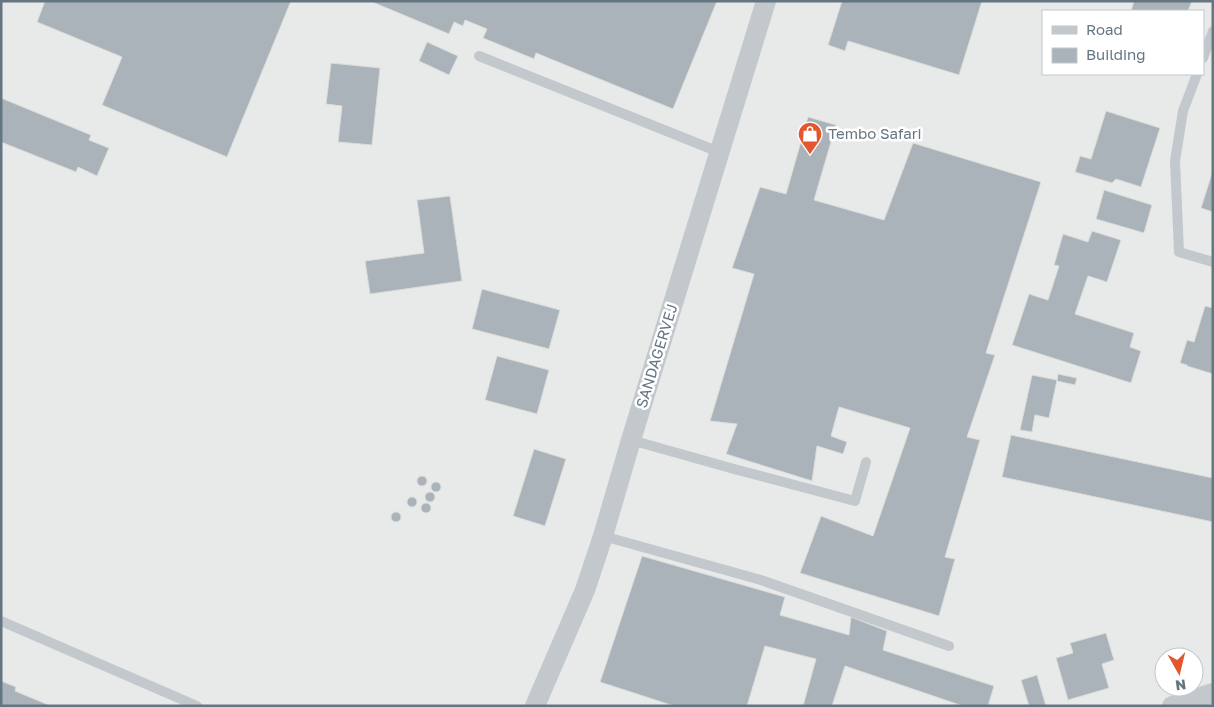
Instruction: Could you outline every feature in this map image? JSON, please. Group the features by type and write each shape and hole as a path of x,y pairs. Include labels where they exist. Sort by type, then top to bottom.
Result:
{"street":[{"name":"SANDAGERVEJ","path":"535,706 585,590 603,536 766,1"},
{"path":"1172,706 1213,693"}],"lane":[{"path":"1204,55 1213,30"},
{"path":"479,56 719,152"},
{"path":"1197,75 1183,111 1175,161 1178,252 1213,262"},
{"path":"631,440 855,501 866,462"},
{"path":"603,536 760,580 949,646"},
{"path":"1,622 197,706"}],"shaded area":[{"path":"1,1 1213,1 1213,706 1,706"}],"building":[{"path":"45,1 291,1 227,157 102,105 122,57 37,22"},
{"path":"370,1 717,1 673,109 536,53 534,59 483,38 487,29 465,20 463,26 454,22 449,34"},
{"path":"842,1 982,1 959,75 848,41 845,51 828,45"},
{"path":"1134,1 1192,1 1188,10 1131,10"},
{"path":"427,42 458,56 449,75 419,61"},
{"path":"331,63 380,68 372,145 338,142 342,106 326,104"},
{"path":"1,98 91,135 89,140 109,148 97,176 78,167 76,172 1,142"},
{"path":"1106,111 1160,128 1141,187 1116,179 1112,183 1075,172 1080,156 1091,159"},
{"path":"808,117 836,125 814,200 884,220 913,143 1041,182 986,353 995,355 967,437 980,440 945,557 955,559 939,616 800,573 821,516 873,536 910,428 839,407 831,436 847,442 843,454 817,446 812,481 726,454 737,424 710,421 754,274 732,268 760,187 786,194"},
{"path":"1213,170 1213,212 1201,208"},
{"path":"1104,190 1152,205 1144,233 1096,219"},
{"path":"450,196 462,281 370,294 365,261 424,253 417,200"},
{"path":"1092,231 1121,240 1107,282 1088,276 1075,314 1134,333 1130,347 1141,351 1131,383 1012,345 1029,294 1048,300 1059,266 1054,265 1063,234 1088,242"},
{"path":"482,289 560,310 549,349 472,329"},
{"path":"1205,306 1213,308 1213,374 1180,363 1187,340 1194,342"},
{"path":"497,356 549,370 537,414 485,400"},
{"path":"1058,374 1077,378 1075,385 1057,381"},
{"path":"1032,375 1057,380 1049,418 1035,415 1032,432 1020,430"},
{"path":"1011,435 1213,478 1213,522 1002,477"},
{"path":"534,449 566,459 545,526 513,516"},
{"path":"420,476 424,476 427,481 426,485 420,486 417,483 417,479"},
{"path":"434,482 438,482 441,487 440,491 434,492 431,489 431,485"},
{"path":"428,492 432,492 435,497 434,501 428,502 425,499 425,495"},
{"path":"410,497 414,497 417,502 416,506 410,507 407,504 407,500"},
{"path":"424,503 428,503 431,508 430,512 424,513 421,510 421,506"},
{"path":"394,512 398,512 401,517 400,521 394,522 391,519 391,515"},
{"path":"642,556 785,597 780,615 849,635 851,617 887,631 883,650 994,686 988,706 963,706 845,666 832,706 803,706 816,659 765,646 747,706 674,706 600,682"},
{"path":"1106,633 1114,660 1102,664 1109,688 1068,700 1056,658 1073,653 1070,643"},
{"path":"1037,675 1046,706 1029,706 1021,680"},
{"path":"1,681 16,687 15,691 51,706 1,706"}],"place":[{"name":"Tembo Safari","path":"810,155"}]}
